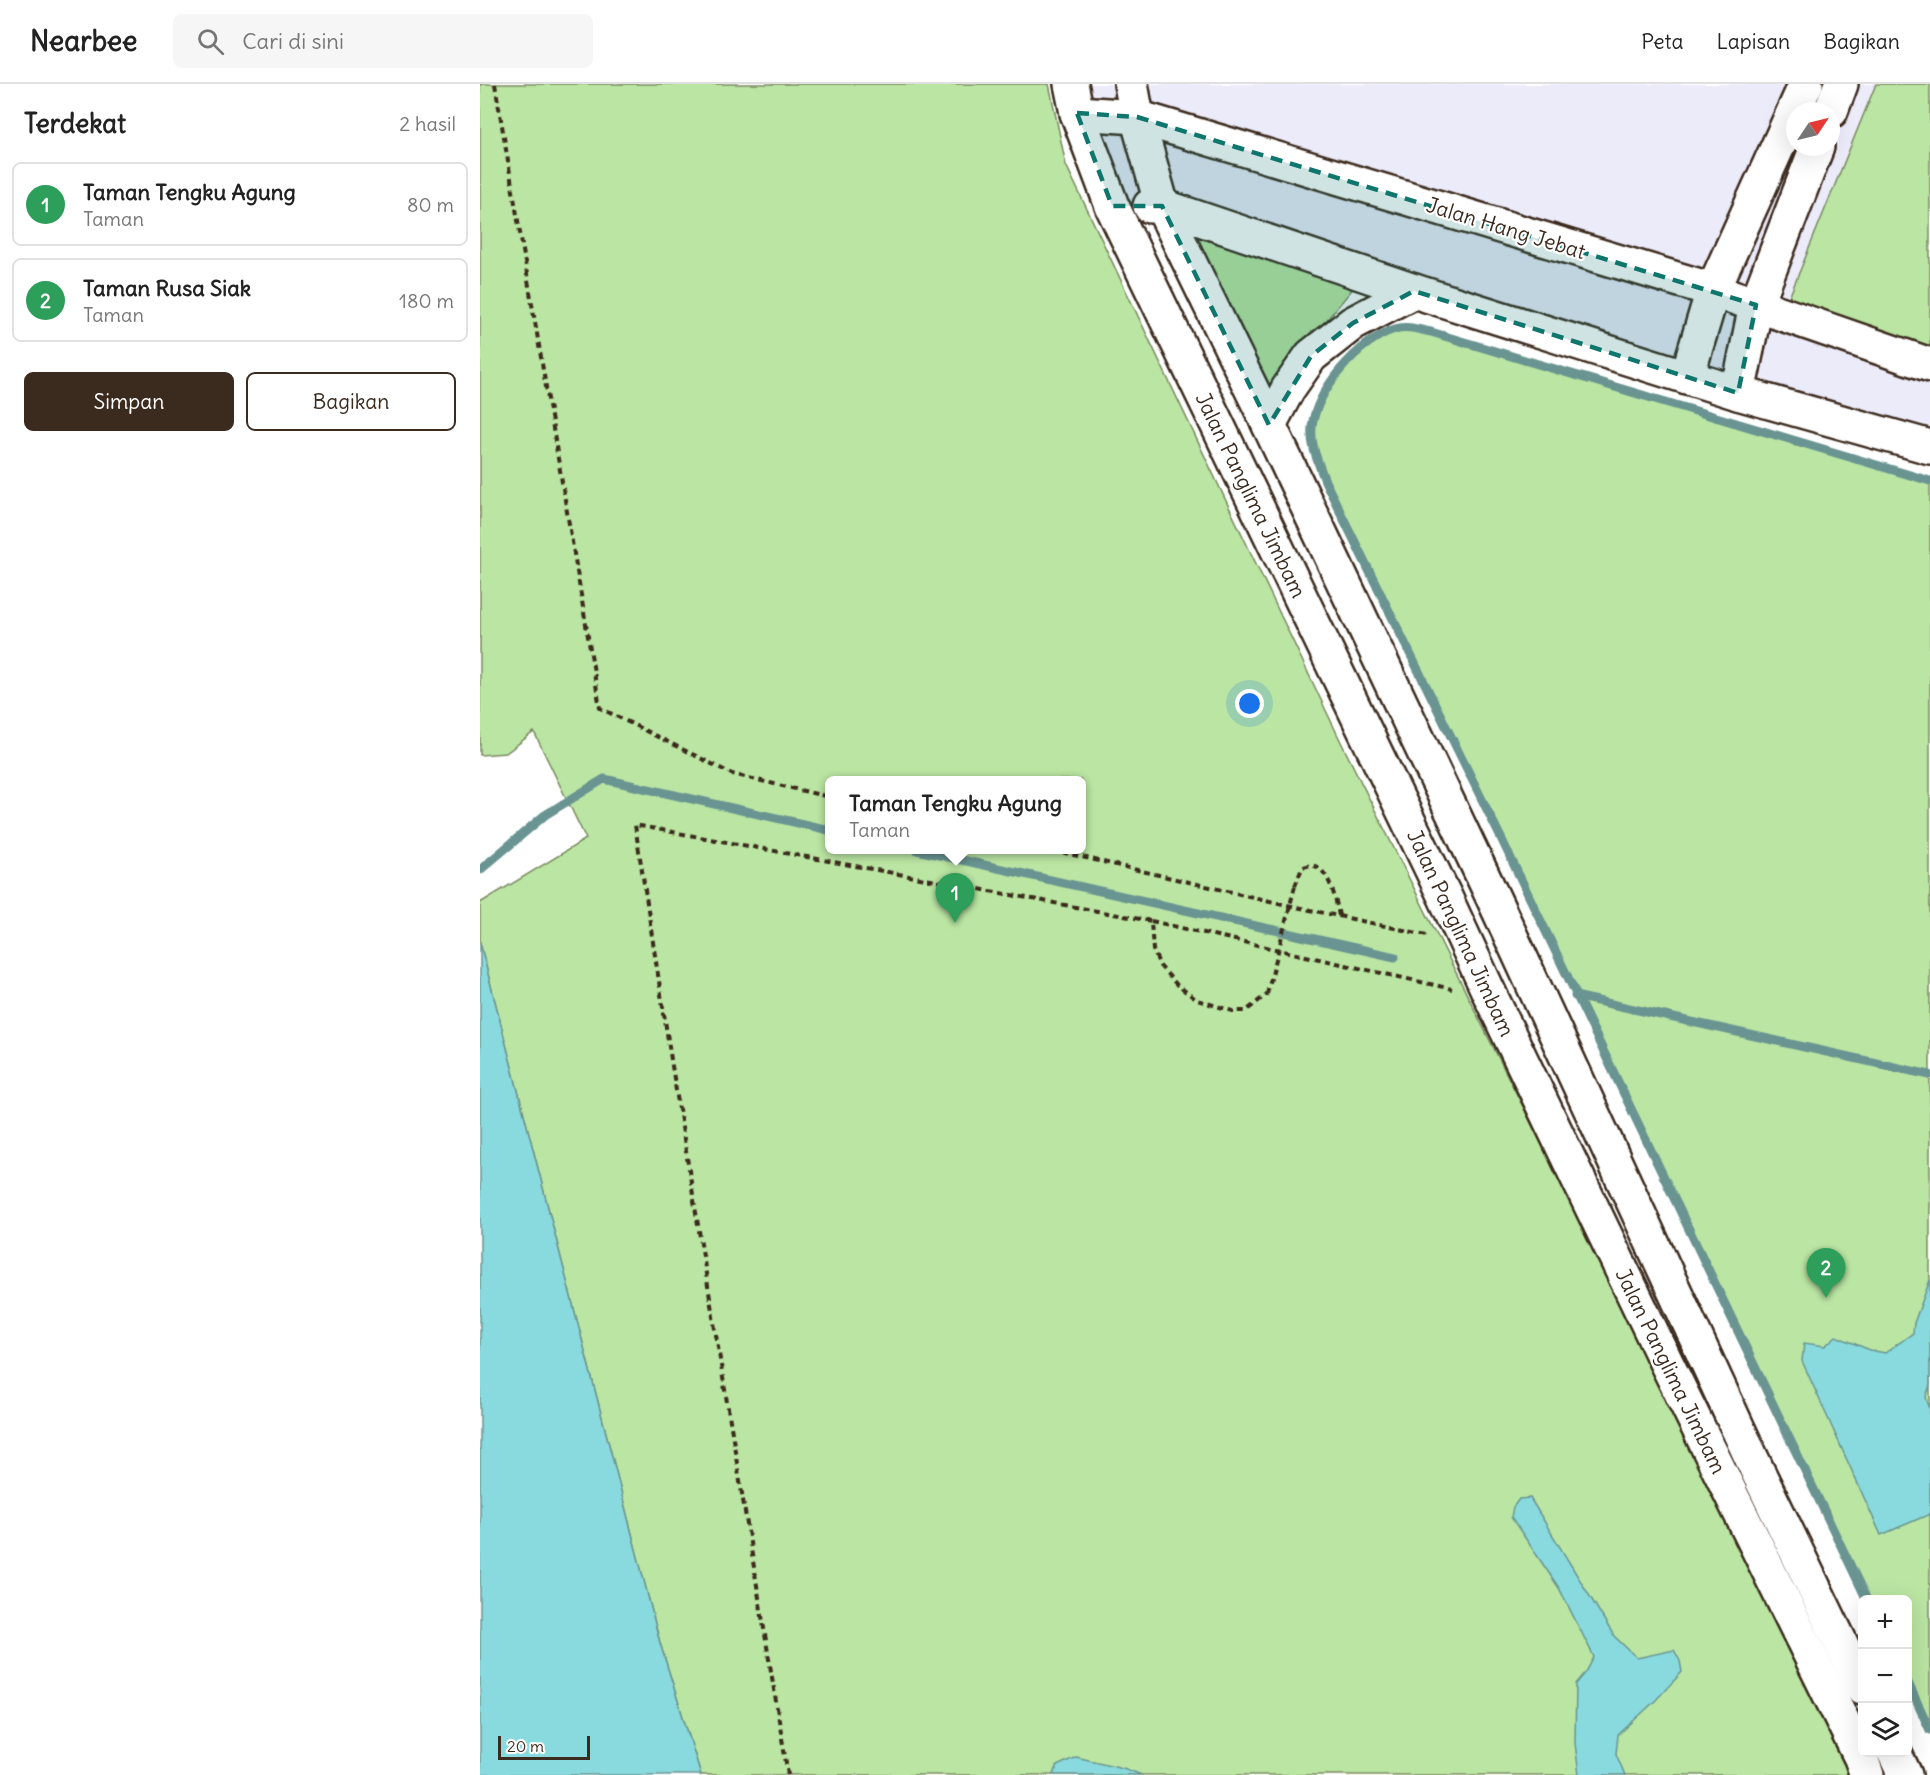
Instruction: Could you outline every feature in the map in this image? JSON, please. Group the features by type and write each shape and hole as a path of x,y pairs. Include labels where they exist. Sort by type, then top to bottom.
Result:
{"street":[{"name":"Jalan Panglima Jimbam","path":"1131,84 1137,117 1162,206 1269,425 1496,904 1752,1460 1858,1677"},
{"path":"1687,377 1713,290 1806,84"},
{"path":"1834,102 1841,84"},
{"name":"Jalan Panglima Jimbam","path":"1074,99 1112,206 1666,1362 1867,1775"},
{"name":"Jalan Hang Jebat","path":"1074,99 1713,290 1930,365"},
{"path":"1738,393 1755,305 1813,156"},
{"path":"1112,206 1162,206 1414,291 1687,377 1930,447"},
{"path":"1269,425 1288,389 1311,356 1353,323 1414,291"},
{"path":"1896,1757 1905,1775"}],"path":[{"path":"495,84 600,708 732,774 825,796"},
{"path":"788,1775 635,825 1151,921 1455,990 1451,981"},
{"path":"1073,854 1430,935"},
{"path":"1151,921 1153,950 1160,966 1177,985 1197,1000 1233,1011 1246,1011 1267,994 1295,886 1302,868 1312,864 1317,866 1332,888 1339,916"}],"highlighted area":[{"path":"1077,113 1137,117 1756,305 1738,393 1414,291 1353,323 1311,356 1269,425 1162,206 1112,206"}],"shaded area":[{"path":"1071,84 1930,84 1930,447 1162,206 1112,206"}],"green space":[{"path":"480,84 1049,84 1066,165 1341,742 1761,1584 1850,1775 701,1775 660,1643 480,943 480,903 586,839 534,732 506,753 480,755"},
{"path":"1876,84 1930,84 1930,352 1786,305"},
{"path":"1197,237 1356,285 1266,392 1267,389"},
{"path":"1407,327 1431,332 1930,481 1930,1730 1912,1692 1912,1595 1865,1595 1502,840 1325,481 1313,447 1311,433 1324,394 1346,363 1360,350 1391,332"}],"water":[{"path":"480,943 660,1643 701,1775 480,1775"},
{"path":"1930,1280 1930,1385 1926,1397 1930,1409 1930,1514 1881,1535 1802,1361 1804,1343 1825,1346 1836,1336 1870,1350 1885,1353 1913,1333 1914,1323"},
{"path":"1530,1498 1614,1636 1637,1658 1674,1650 1680,1661 1682,1672 1618,1735 1616,1754 1625,1775 1579,1775 1575,1743 1576,1684 1594,1657 1559,1588 1511,1517 1513,1507 1519,1499"},
{"path":"1076,1757 1142,1775 1054,1775 1057,1766"}],"waterway":[{"path":"1865,1595 1502,840 1325,481 1314,448 1312,427 1322,398 1341,368 1367,344 1381,335 1395,329 1409,328 1431,332 1930,481"},
{"path":"480,870 545,815 604,779 825,829"},
{"path":"935,854 1395,957"},
{"path":"1575,996 1930,1075"},
{"path":"1912,1692 1930,1730"}],"place":[{"name":"Taman Tengku Agung","path":"955,923"},
{"name":"Taman Rusa Siak","path":"1826,1298"}]}
